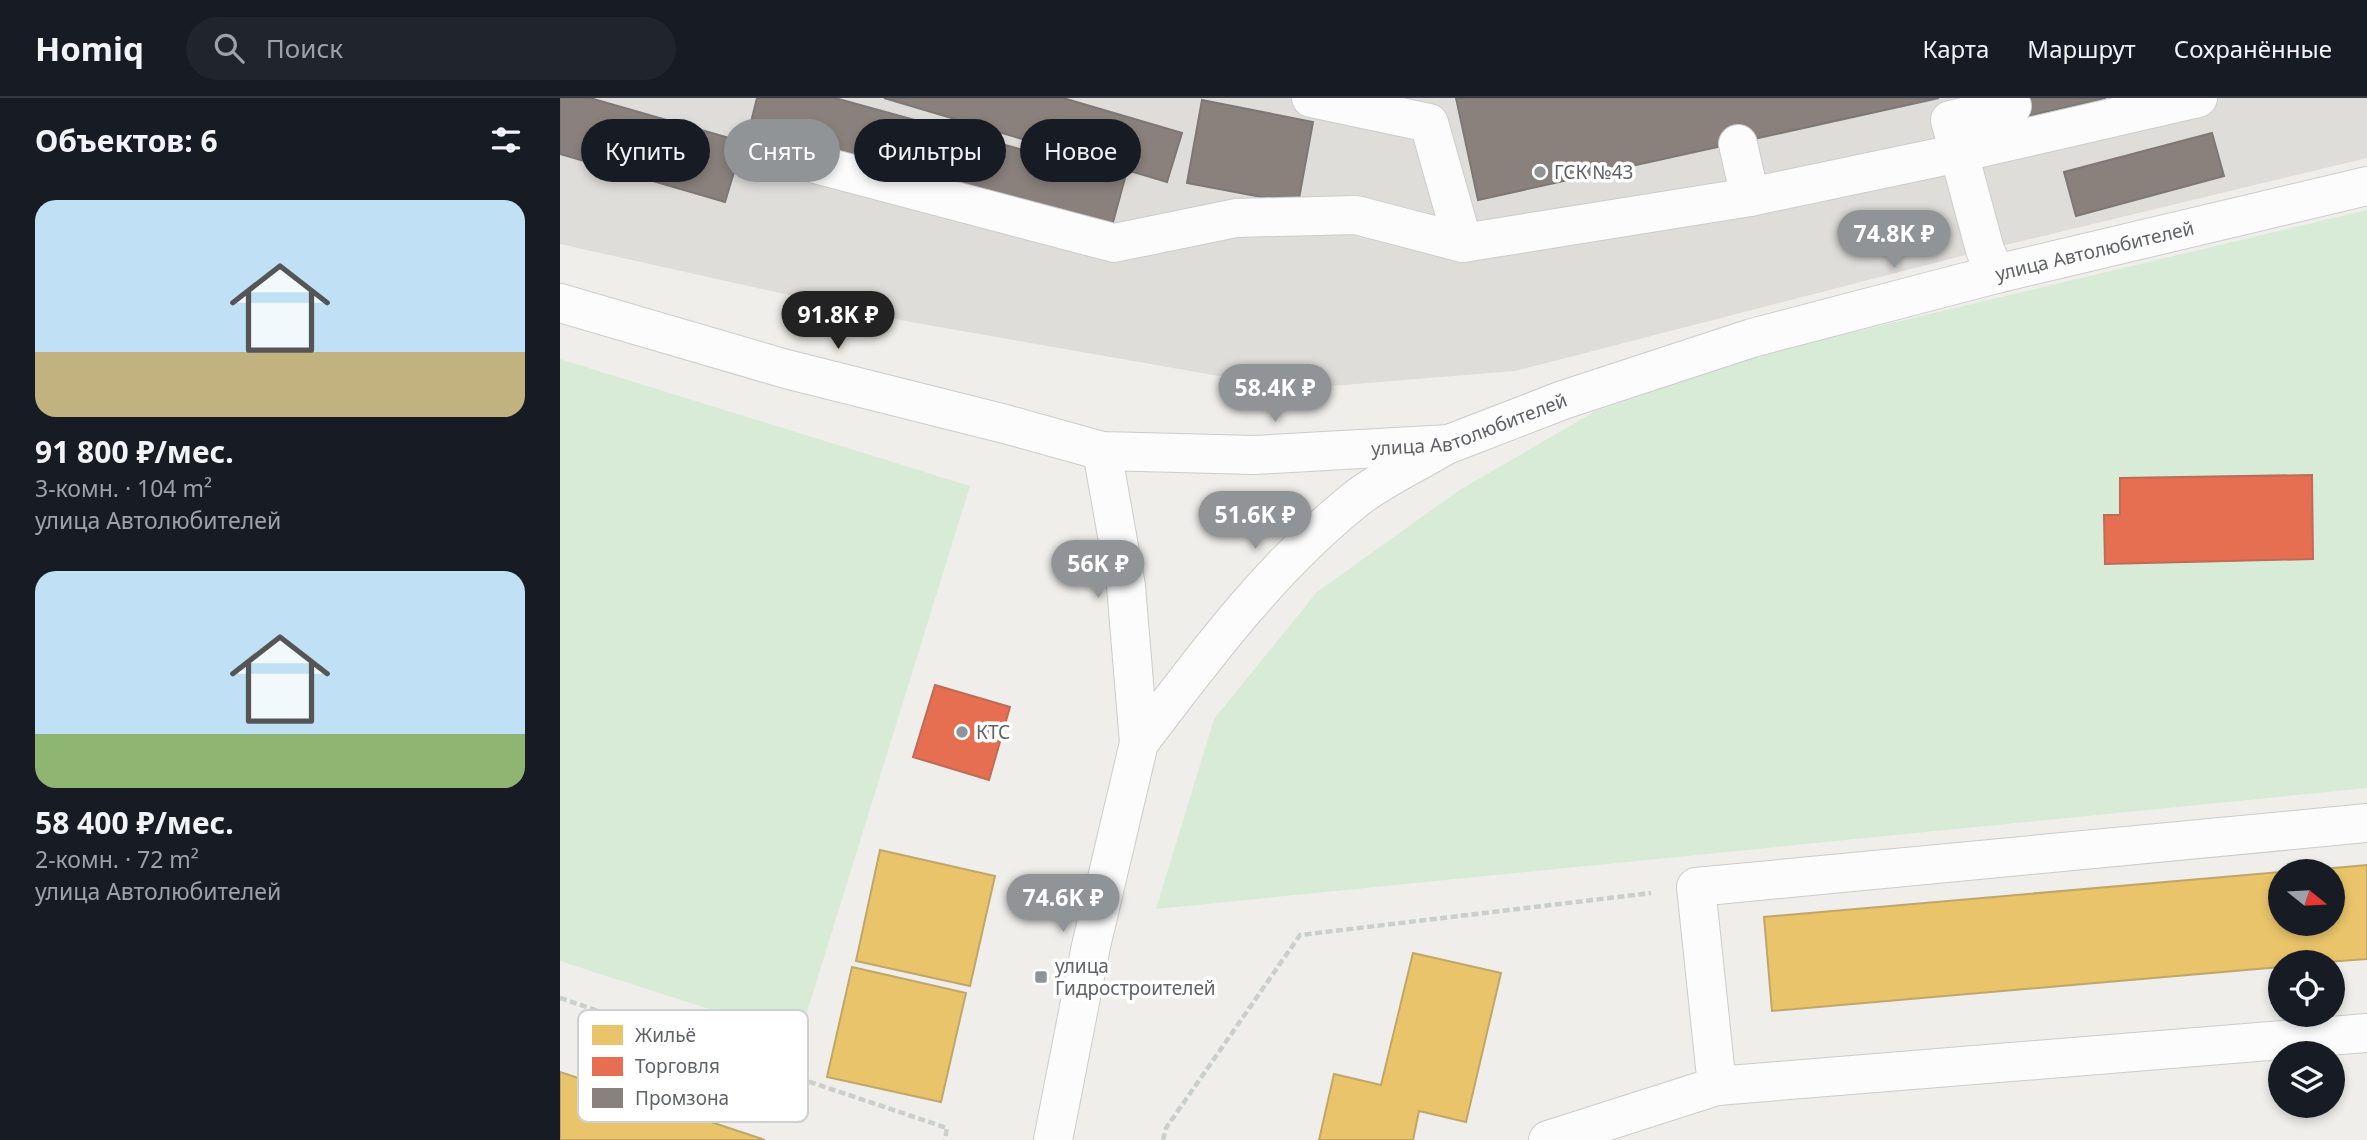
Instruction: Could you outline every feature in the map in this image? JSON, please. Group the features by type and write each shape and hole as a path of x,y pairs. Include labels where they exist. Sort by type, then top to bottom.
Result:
{"street":[{"path":"1311,98 1428,110 1463,243"},
{"path":"840,171 1114,243 1236,218 1356,215 1463,243 1750,197 1959,153 2198,98"},
{"path":"1996,274 1985,250 1950,120 2012,106"},
{"path":"1738,144 1750,197"},
{"name":"улица Автолюбителей","path":"560,303 786,369 1102,450 1254,455 1449,444 1563,400 1752,338 1996,274 2367,186"},
{"path":"1139,743 1208,652 1271,577 1357,498 1449,444"},
{"path":"1053,1140 1091,946 1139,743 1126,586 1102,450"},
{"path":"1717,1086 1696,887 2367,822"},
{"path":"1548,1140 1717,1086 2367,1033"}],"path":[{"path":"1163,1140 1166,1128 1300,935 1696,887"},
{"path":"560,998 596,1010"},
{"path":"808,1081 947,1128 945,1140"}],"shaded area":[{"path":"560,98 2367,98 2367,158 1985,250 1515,371 1294,389 905,321 560,244"}],"green space":[{"path":"2367,210 2367,788 1156,909 1214,719 1317,592 1461,489 1596,411 1753,356"},
{"path":"560,359 970,486 808,1010 712,1010 560,961"}],"building: Жильё":[{"path":"880,850 995,876 970,986 856,961"},
{"path":"2367,865 2367,959 2345,961 2345,950 2268,950 2268,968 1772,1011 1764,917 2268,873 2268,936 2345,936 2345,867"},
{"path":"1413,953 1501,973 1466,1122 1419,1111 1413,1140 1319,1140 1334,1074 1381,1085"},
{"path":"852,967 966,993 941,1102 827,1077"},
{"path":"560,1072 578,1078 578,1122 711,1122 765,1140 560,1140"}],"building: Торговля":[{"path":"2312,475 2313,559 2105,564 2104,515 2120,515 2120,478"},
{"name":"КТС","path":"935,685 1010,707 989,780 913,757"}],"building: Промзона":[{"path":"560,98 590,98 663,119 581,119 581,160 560,154"},
{"path":"757,98 835,98 911,119 854,119 854,155 840,151 840,119 752,119"},
{"path":"884,98 1063,98 1134,119 1020,119 1020,138 1006,134 1006,119 955,119"},
{"name":"ГСК №43","path":"1456,98 1939,98 1478,200"},
{"path":"2010,98 2106,98 2015,119"},
{"path":"1202,100 1313,122 1298,204 1187,183"},
{"path":"1141,121 1182,133 1167,182 1141,174"},
{"path":"710,133 724,137 724,182 731,182 725,202 656,182 710,182"},
{"path":"2212,133 2224,176 2076,216 2064,172"},
{"path":"1006,145 1020,149 1020,182 1124,182 1112,226 953,182 1006,182"}],"place":[{"name":"ГСК №43","path":"1540,172"},
{"name":"КТС","path":"962,732"},
{"name":"улица Гидростроителей","path":"1041,977"}]}
